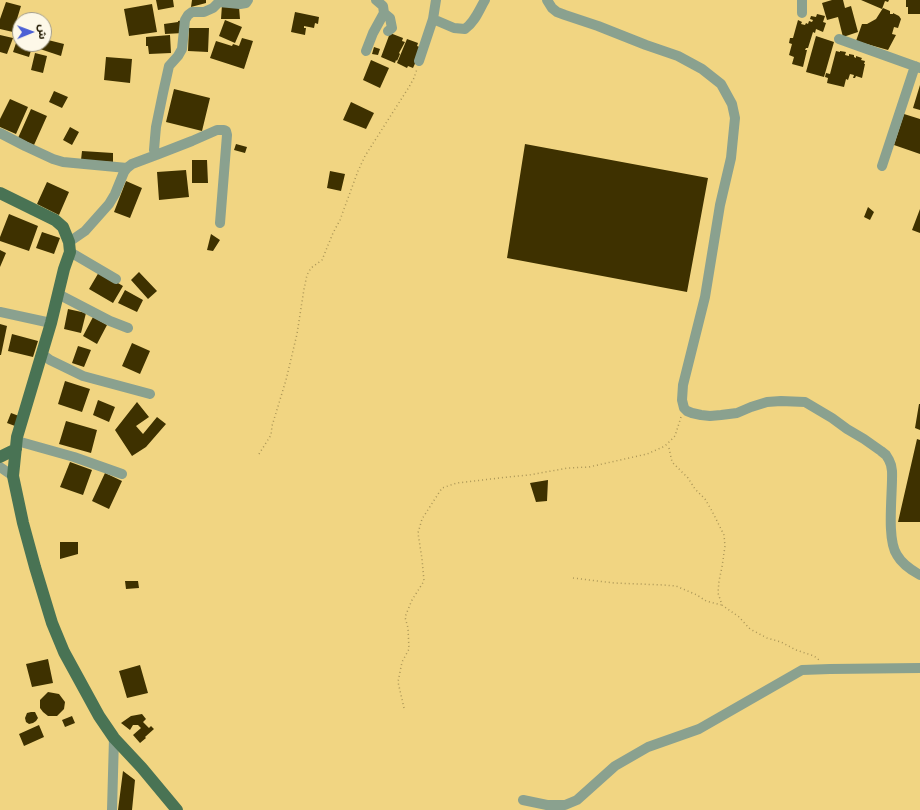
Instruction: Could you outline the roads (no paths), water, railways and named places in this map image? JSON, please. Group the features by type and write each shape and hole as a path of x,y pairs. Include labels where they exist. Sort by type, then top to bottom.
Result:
{"main road":[{"path":"0,193 55,220 63,227 70,247 51,323 24,415 17,445 14,476 23,523 52,623 64,652 99,716 114,738 142,768 177,810"},
{"path":"0,457 11,452 17,445"}],"street":[{"path":"156,155 154,150 156,127 169,66 182,49 185,20 192,12 204,12 213,8 219,2 240,4 246,3 248,0"},
{"path":"366,51 373,33 384,13 383,6 376,0"},
{"path":"419,61 433,18 436,0"},
{"path":"433,18 454,28 465,29 473,21 485,0"},
{"path":"547,0 552,8 558,12 684,59 721,84 732,104 735,118 731,158 720,205 706,297 683,385 682,400 684,408 692,413 710,416 731,415 767,402 805,402 832,418 847,430 878,448 886,455 891,465 892,536 895,553 901,561 920,575"},
{"path":"802,0 802,13"},
{"path":"384,13 390,18 392,28 388,31"},
{"path":"839,39 917,67 882,166"},
{"path":"116,278 70,247 109,204 124,172 132,164 217,130 224,130 227,135 220,223"},
{"path":"0,133 53,159 64,162 127,168"},
{"path":"58,294 110,321 128,328"},
{"path":"0,312 51,323"},
{"path":"42,354 50,360 83,376 150,394"},
{"path":"17,445 74,457 122,474"},
{"path":"0,467 14,476"},
{"path":"524,800 547,805 565,805 577,800 615,766 648,747 699,729 802,670 920,668"},
{"path":"112,810 114,738"}]}
